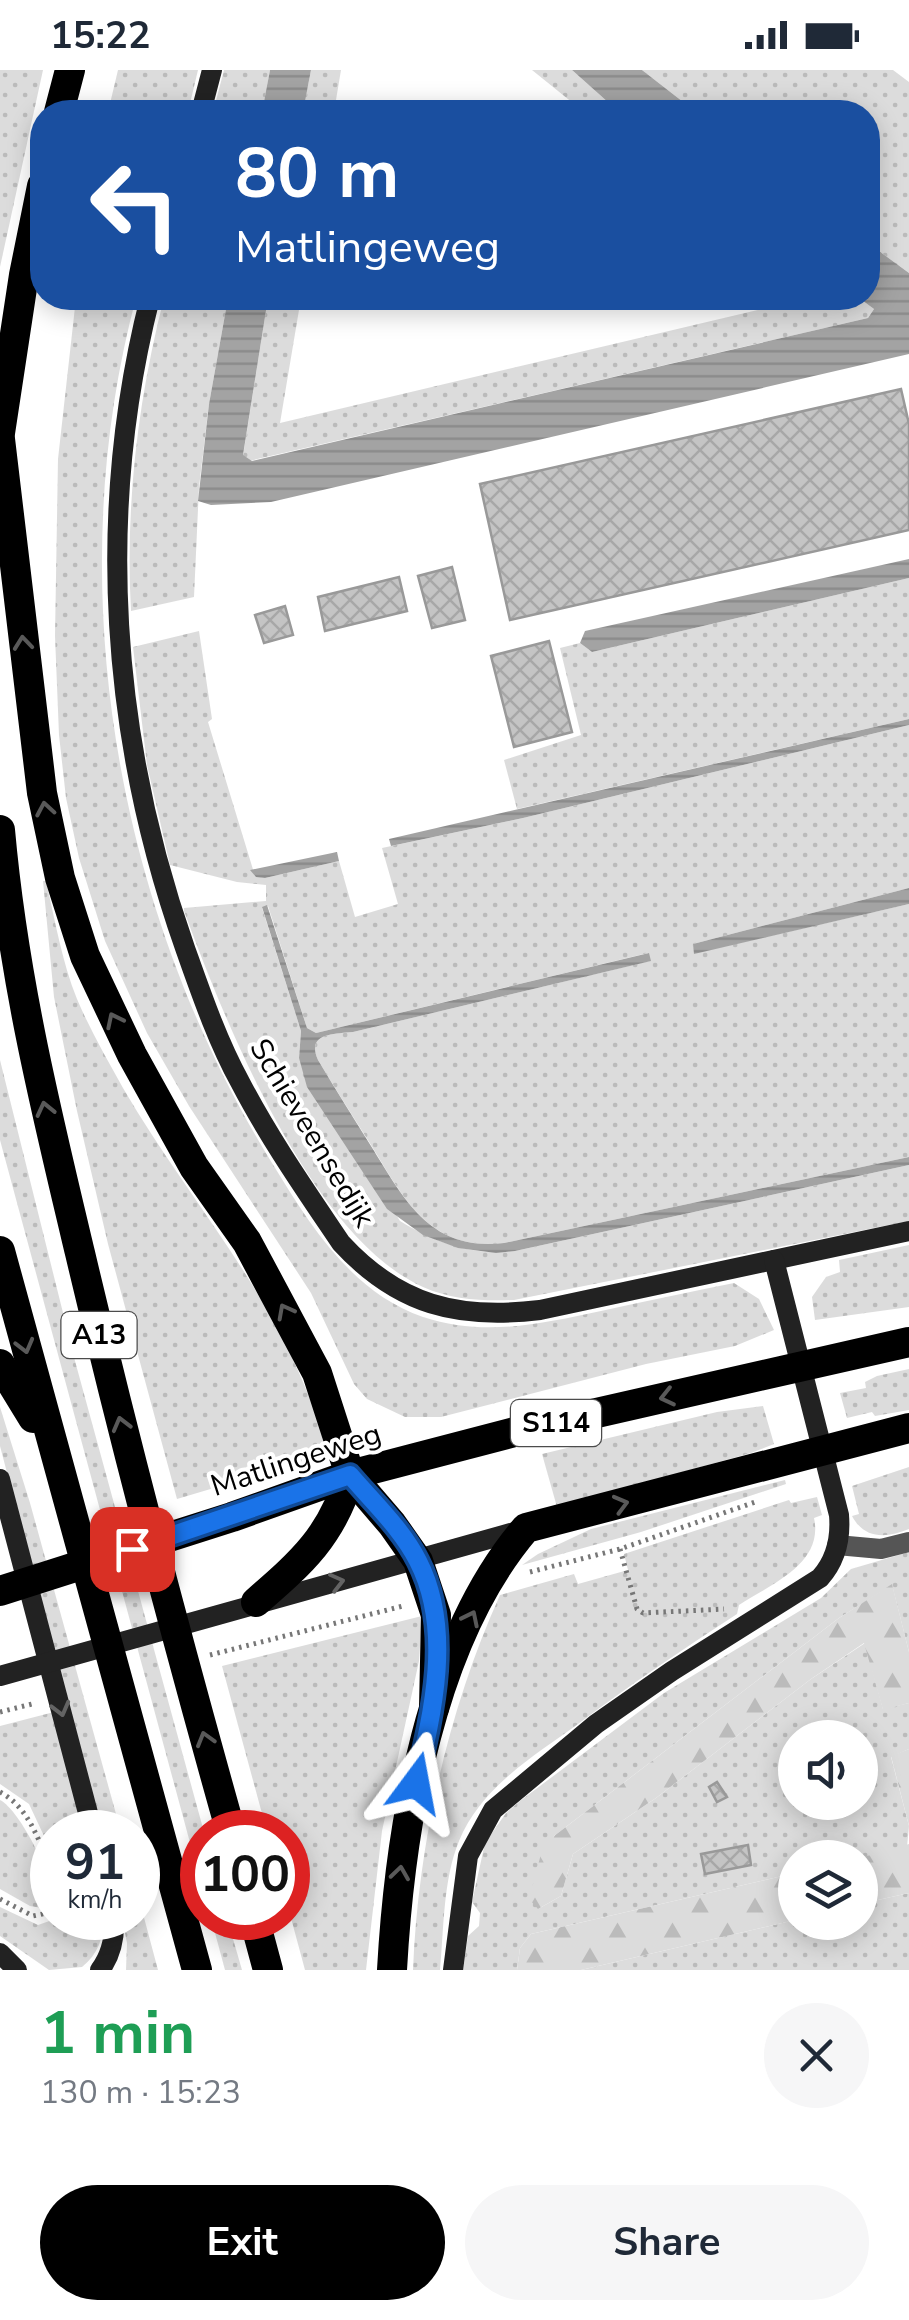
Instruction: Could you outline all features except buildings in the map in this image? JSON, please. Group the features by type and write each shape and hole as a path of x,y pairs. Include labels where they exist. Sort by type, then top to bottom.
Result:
{"highway":[{"path":"62,100 70,70"},
{"path":"30,245 0,436 42,793 60,878 85,956 132,1055 194,1167 247,1242 318,1373 350,1475 418,1560 436,1615 434,1708"},
{"name":"A13","path":"0,830 17,978 41,1092 113,1393 225,1810"},
{"name":"A13","path":"0,1252 196,1970"},
{"name":"Matlingeweg","path":"0,1591 350,1475 522,1430 909,1342"},
{"name":"A13","path":"0,1364 50,1446"},
{"path":"392,1970 408,1821 434,1708 468,1625 502,1557 526,1528 909,1428"},
{"path":"256,1602 304,1560 326,1534 340,1508 350,1475"},
{"path":"260,1940 268,1970"}],"street":[{"path":"204,100 212,70"},
{"name":"Schieveensedijk","path":"148,310 127,414 116,547 118,650 139,788 166,893 202,998 240,1082 342,1242 362,1266 406,1294 456,1311 509,1314 909,1231"},
{"path":"452,1970 464,1875 476,1837 493,1810 596,1724 820,1578 828,1568 837,1545 839,1515 774,1260"},
{"path":"0,1480 87,1810"},
{"path":"3,1676 526,1528"},
{"path":"837,1545 880,1549 909,1542"},
{"path":"100,1970 114,1940"},
{"path":"0,1953 16,1970"}],"path":[{"path":"748,1623 734,1608 643,1613 636,1610 620,1548 774,1496"},
{"path":"0,1712 15,1708"},
{"path":"0,1792 17,1802 30,1823"},
{"path":"0,1899 30,1914"}],"green space":[{"path":"0,70 43,70 36,100 30,100 30,130 0,267"},
{"path":"118,70 198,70 191,100 111,100"},
{"path":"224,70 270,70 264,100 216,100"},
{"path":"311,70 341,70 336,100 305,100"},
{"path":"532,70 572,70 606,100 569,100"},
{"path":"642,70 893,70 909,82 909,273 880,252 880,100 681,100"},
{"path":"75,310 133,310 113,408 103,519 104,632 117,744 140,855 174,962 218,1065 272,1163 335,1254 374,1291 397,1306 446,1323 490,1327 534,1324 734,1283 759,1299 774,1330 735,1346 646,1364 441,1417 405,1417 367,1399 354,1384 311,1293 189,1106 147,1033 105,941 79,858 66,798 59,735 55,636 58,459"},
{"path":"161,310 226,310 199,487 194,597 131,611 132,493 147,375"},
{"path":"266,310 299,310 280,423 757,310 873,310 868,318 249,461 243,456"},
{"path":"909,578 909,719 517,809 504,760 581,735 560,648 580,643 592,652"},
{"path":"199,631 212,719 208,722 255,876 265,878 339,861 355,917 398,904 382,848 909,725 909,888 693,944 695,953 909,904 909,1157 504,1243 478,1244 457,1239 422,1218 395,1184 318,1060 315,1051 319,1040 650,961 648,953 316,1033 307,1028 268,906 262,908 301,1031 299,1058 400,1221 427,1236 469,1250 515,1251 909,1165 909,1221 514,1300 445,1295 423,1287 382,1261 344,1222 276,1122 223,1009 184,911 266,901 266,885 170,865 147,765 133,647"},
{"path":"43,881 67,970 87,1022 123,1088 242,1268 285,1342 318,1421 325,1462 177,1499 108,1244 77,1111 54,997"},
{"path":"0,1060 75,1361 198,1810 181,1810 0,1140"},
{"path":"909,1245 909,1307 815,1320 812,1297 826,1277 840,1272 839,1260"},
{"path":"909,1369 909,1410 847,1418 840,1393 866,1388 865,1382 877,1376"},
{"path":"763,1406 774,1444 557,1507 542,1454 717,1412"},
{"path":"0,1407 115,1810 95,1810 0,1446"},
{"path":"909,1467 909,1529 877,1535 863,1529 852,1516 859,1514 852,1486"},
{"path":"785,1480 786,1484 641,1532 522,1565 591,1529"},
{"path":"817,1497 822,1515 814,1518 811,1548 792,1571 739,1605 737,1614 527,1761 481,1804 459,1841 450,1872 440,1970 413,1970 421,1874 439,1778 465,1684 500,1595 574,1574 578,1584 628,1570 624,1554 789,1500 791,1503"},
{"path":"909,1552 909,1652 892,1585 839,1618 554,1836 538,1909 561,1896 573,1854 656,1798 811,1679 865,1643 883,1709 909,1703 909,1749 891,1757 909,1826 907,1847 878,1854 878,1840 778,1840 778,1877 531,1934 520,1948 517,1970 463,1970 468,1936 479,1926 480,1913 472,1902 485,1843 506,1813 664,1693 821,1598 851,1569"},
{"path":"892,1584 909,1652 909,1703 883,1710 864,1643 656,1798 573,1854 561,1896 538,1909 529,1899 541,1854 554,1836 839,1618"},
{"path":"422,1616 419,1661 382,1831 366,1970 305,1970 297,1940 310,1940 310,1810 261,1810 222,1666"},
{"path":"54,1712 78,1810 32,1810 0,1784 0,1726"},
{"path":"909,1749 909,1826 891,1756"},
{"path":"0,1800 17,1817 30,1839 30,1906 0,1889"},
{"path":"909,1844 909,1893 878,1900 878,1853"},
{"path":"778,1877 778,1924 581,1970 517,1970 520,1948 531,1934"},
{"path":"909,1893 909,1970 581,1970 778,1924 778,1940 878,1940 878,1900"},
{"path":"0,1907 30,1921 30,1940 100,1940 82,1967 49,1970 0,1936"},
{"path":"126,1940 150,1940 158,1970 126,1970"},
{"path":"217,1940 233,1940 242,1970 225,1970"}],"shaded area":[{"path":"270,70 311,70 305,100 264,100"},
{"path":"572,70 642,70 681,100 606,100"},
{"path":"880,252 909,273 909,354 271,502 211,505 198,501 209,404 226,310 266,310 243,455 252,461 868,318 873,310 880,310"},
{"path":"909,559 909,578 592,652 580,643 585,631"},
{"path":"909,719 909,725 523,818 391,846 389,839"},
{"path":"337,852 339,861 265,878 256,877 250,870"},
{"path":"909,888 909,904 694,954 693,944"},
{"path":"267,905 307,1028 316,1033 649,953 651,961 319,1040 315,1051 318,1060 395,1185 422,1218 457,1239 478,1244 504,1243 909,1157 909,1165 515,1251 458,1248 423,1235 387,1209 307,1087 299,1058 301,1031 262,907"}],"route":[{"path":"132,1549 350,1475 418,1560 433,1599 437,1633 434,1708 416,1783"}]}
